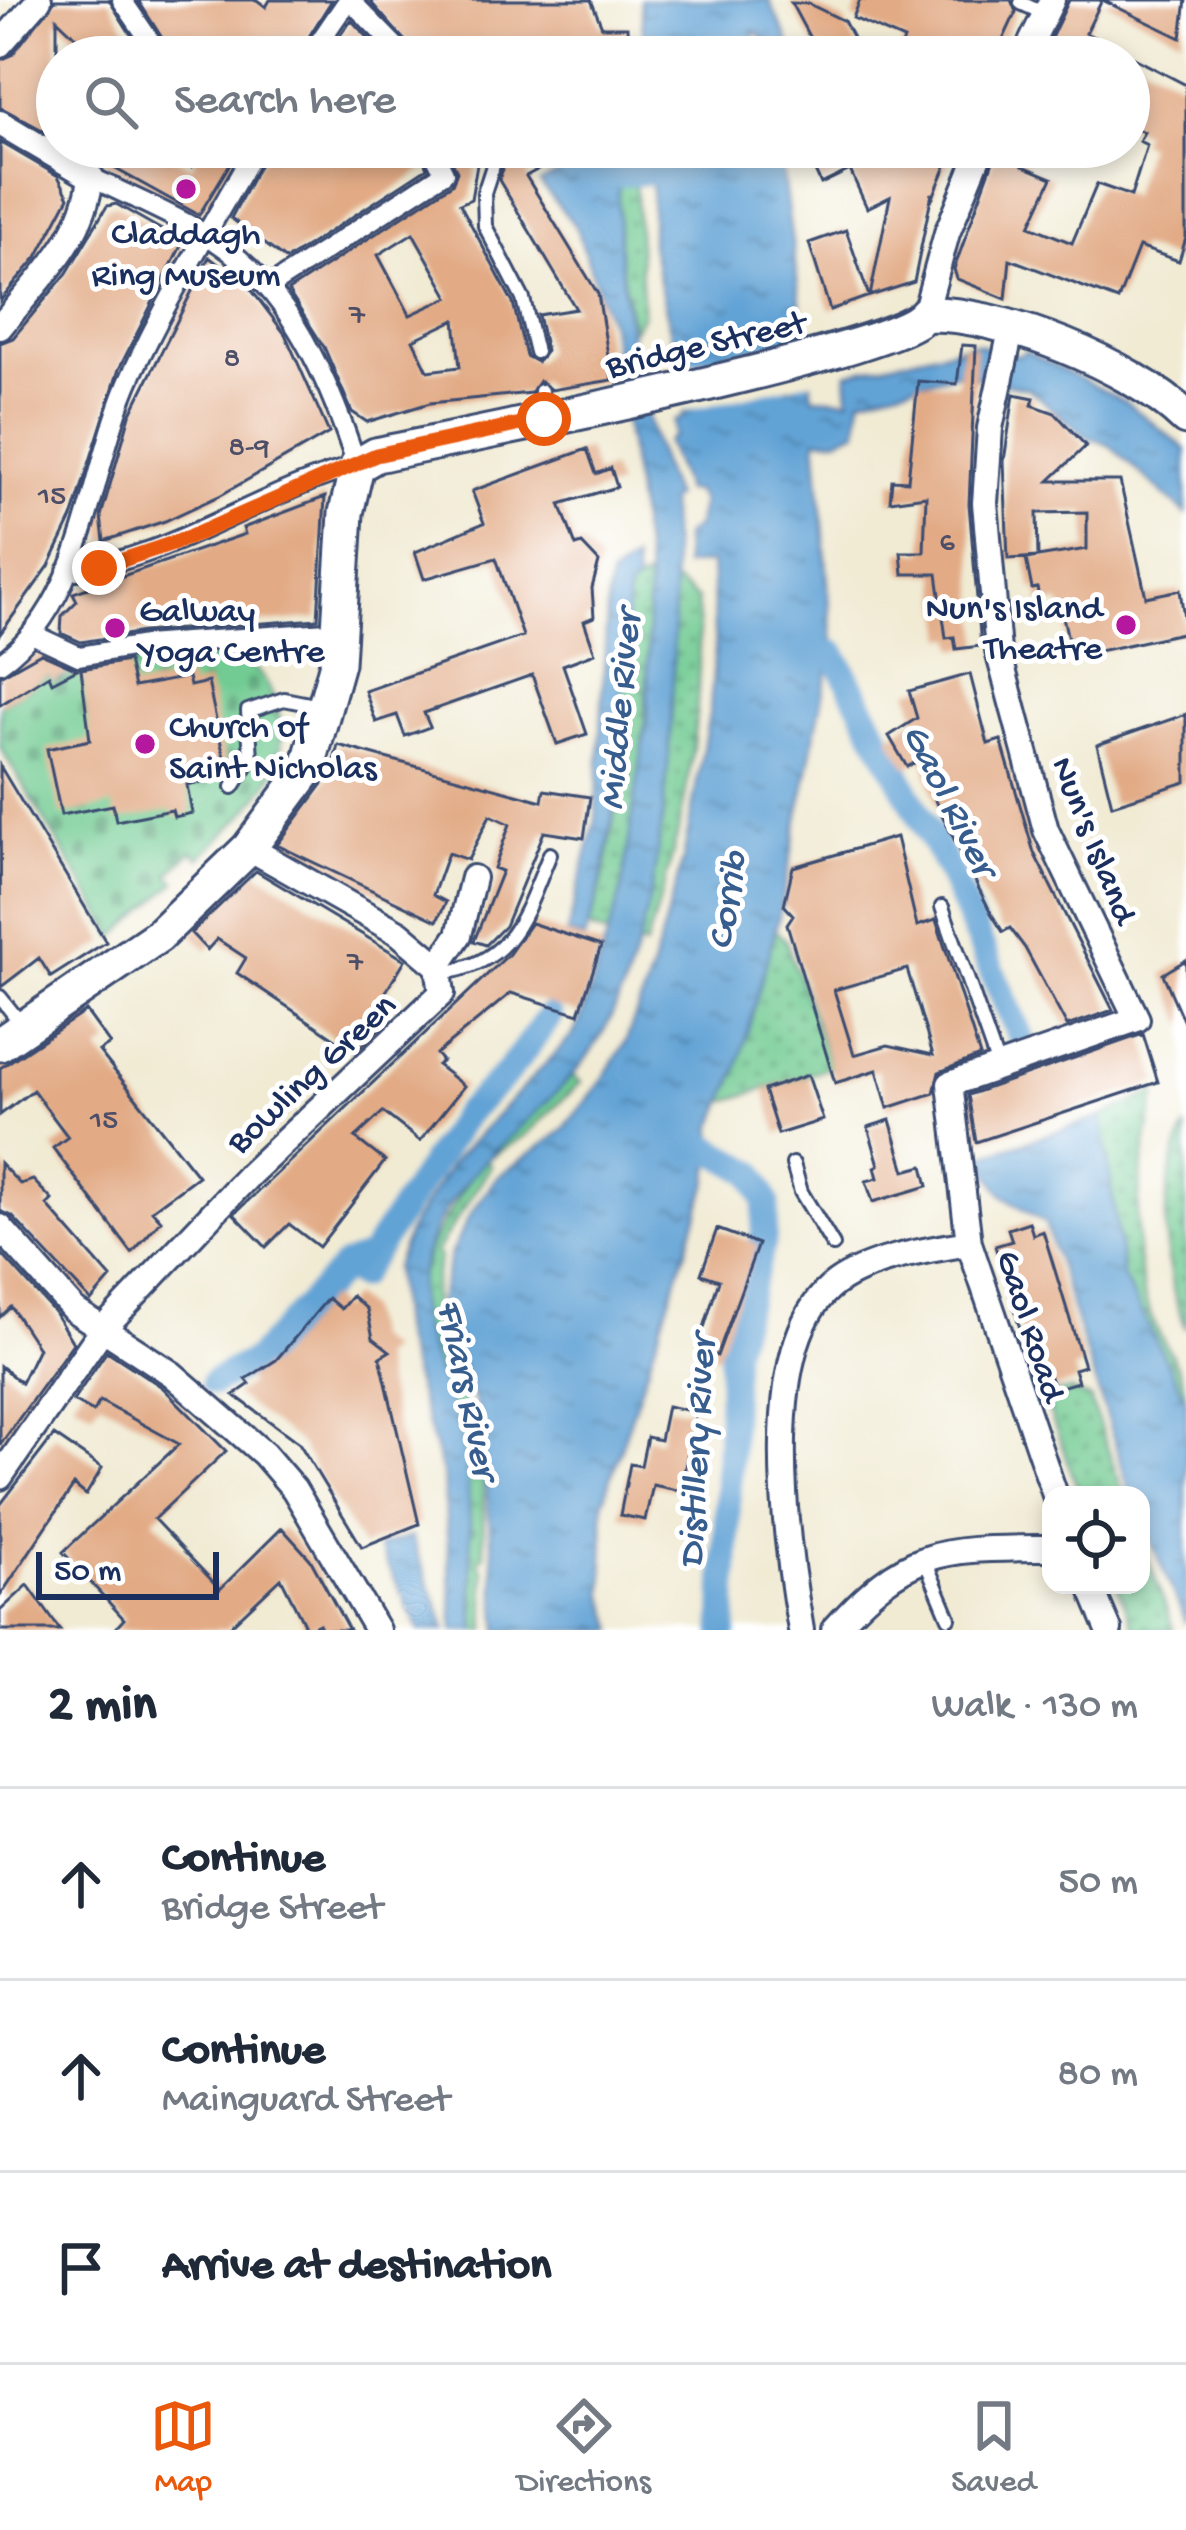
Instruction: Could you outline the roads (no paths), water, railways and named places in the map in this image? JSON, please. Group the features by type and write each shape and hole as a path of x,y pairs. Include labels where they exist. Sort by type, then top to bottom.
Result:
{"street":[{"path":"2,37 39,0"},
{"path":"122,0 147,36"},
{"path":"324,36 349,0 385,36"},
{"path":"1034,36 1048,7"},
{"path":"0,123 36,144"},
{"path":"12,1036 158,936 249,848 307,770 341,631 346,513 357,466 317,348 269,287 207,236 77,168"},
{"path":"3,661 34,635 67,571 129,380 244,168"},
{"path":"269,287 444,172 442,168"},
{"path":"973,168 947,233 925,314 1126,378 1184,411"},
{"path":"0,327 73,237 86,215 92,177"},
{"name":"Bridge Street","path":"357,466 376,455 542,405 622,402 825,353 906,330 925,314"},
{"name":"Nun's Island","path":"969,1243 950,1084 1138,1019 1046,830 1006,689 985,548 986,467 1009,340"},
{"path":"67,571 99,568 188,538 312,479 357,466"},
{"path":"34,635 79,656 144,645 341,631"},
{"name":"Bowling Green","path":"0,1477 101,1331 250,1174 442,993 440,969 399,933 249,848"},
{"path":"440,969 459,935 473,878"},
{"path":"0,1227 74,1310 172,1374 264,1454 294,1489 376,1630"},
{"name":"Gaol Road","path":"801,1630 787,1550 784,1463 791,1373 810,1312 852,1274 969,1243 1051,1486"},
{"path":"834,1630 873,1589 924,1557 943,1551 1042,1548"},
{"path":"1094,1594 1109,1630"}],"lane":[{"path":"1021,3 1048,7"},
{"path":"492,168 484,194 485,226 523,299 536,352"},
{"path":"233,788 251,758 248,711 284,699 326,707"},
{"path":"440,969 475,968 507,940 521,923 550,854"},
{"path":"942,907 998,1066"},
{"path":"0,998 12,1036"},
{"path":"793,1164 801,1192 833,1245"},
{"path":"924,1557 949,1618"}],"water":[{"path":"640,0 769,0 786,36 754,32 754,36 644,36"},
{"path":"568,168 632,168 632,175 619,176 620,252 640,383 674,497 669,502 672,711 654,871 638,944 615,1009 584,1061 462,1187 427,1247 419,1283 420,1316 454,1413 468,1493 476,1630 454,1630 443,1476 401,1336 394,1268 411,1226 454,1160 573,1035 621,894 648,711 648,576 610,324 576,227 540,183"},
{"name":"Corrib","path":"652,168 782,168 813,397 849,399 847,373 975,343 1019,356 1025,351 1126,402 1186,449 1186,514 1109,445 1084,435 1029,389 956,373 861,398 858,430 837,439 816,439 833,644 779,916 737,1070 714,1126 709,1180 603,1502 604,1594 615,1630 499,1630 480,1417 439,1302 451,1253 496,1178 561,1132 600,1084 625,1043 683,860 710,709 715,651 711,563 684,566 684,536 697,526 701,501 695,491 685,491 666,442 674,436 674,421 683,417 684,362 675,351 651,245"},
{"path":"633,560 636,582 628,590 613,810 607,854 584,939 567,933 596,818 610,577"},
{"path":"1102,1117 1123,1277 1186,1399 1186,1623 1150,1539 1150,1486 1128,1486 1045,1223 1003,1195 978,1157"},
{"path":"411,1537 447,1630 420,1630 378,1547"}],"waterway":[{"name":"Middle River","path":"597,176 684,168"},
{"name":"Gaol River","path":"794,653 834,654 948,869 1024,1045"},
{"name":"Friars River","path":"358,1276 465,1114 507,1073 549,1017"},
{"name":"Distillery River","path":"681,1132 753,1173 767,1203 763,1242 732,1348 724,1630"},
{"path":"214,1382 256,1360 345,1266 368,1258"}],"place":[{"name":"Claddagh Ring Museum","path":"186,189"},
{"name":"Nun's Island Theatre","path":"1126,625"},
{"name":"Galway Yoga Centre","path":"115,628"},
{"name":"Church of Saint Nicholas","path":"145,744"}]}
